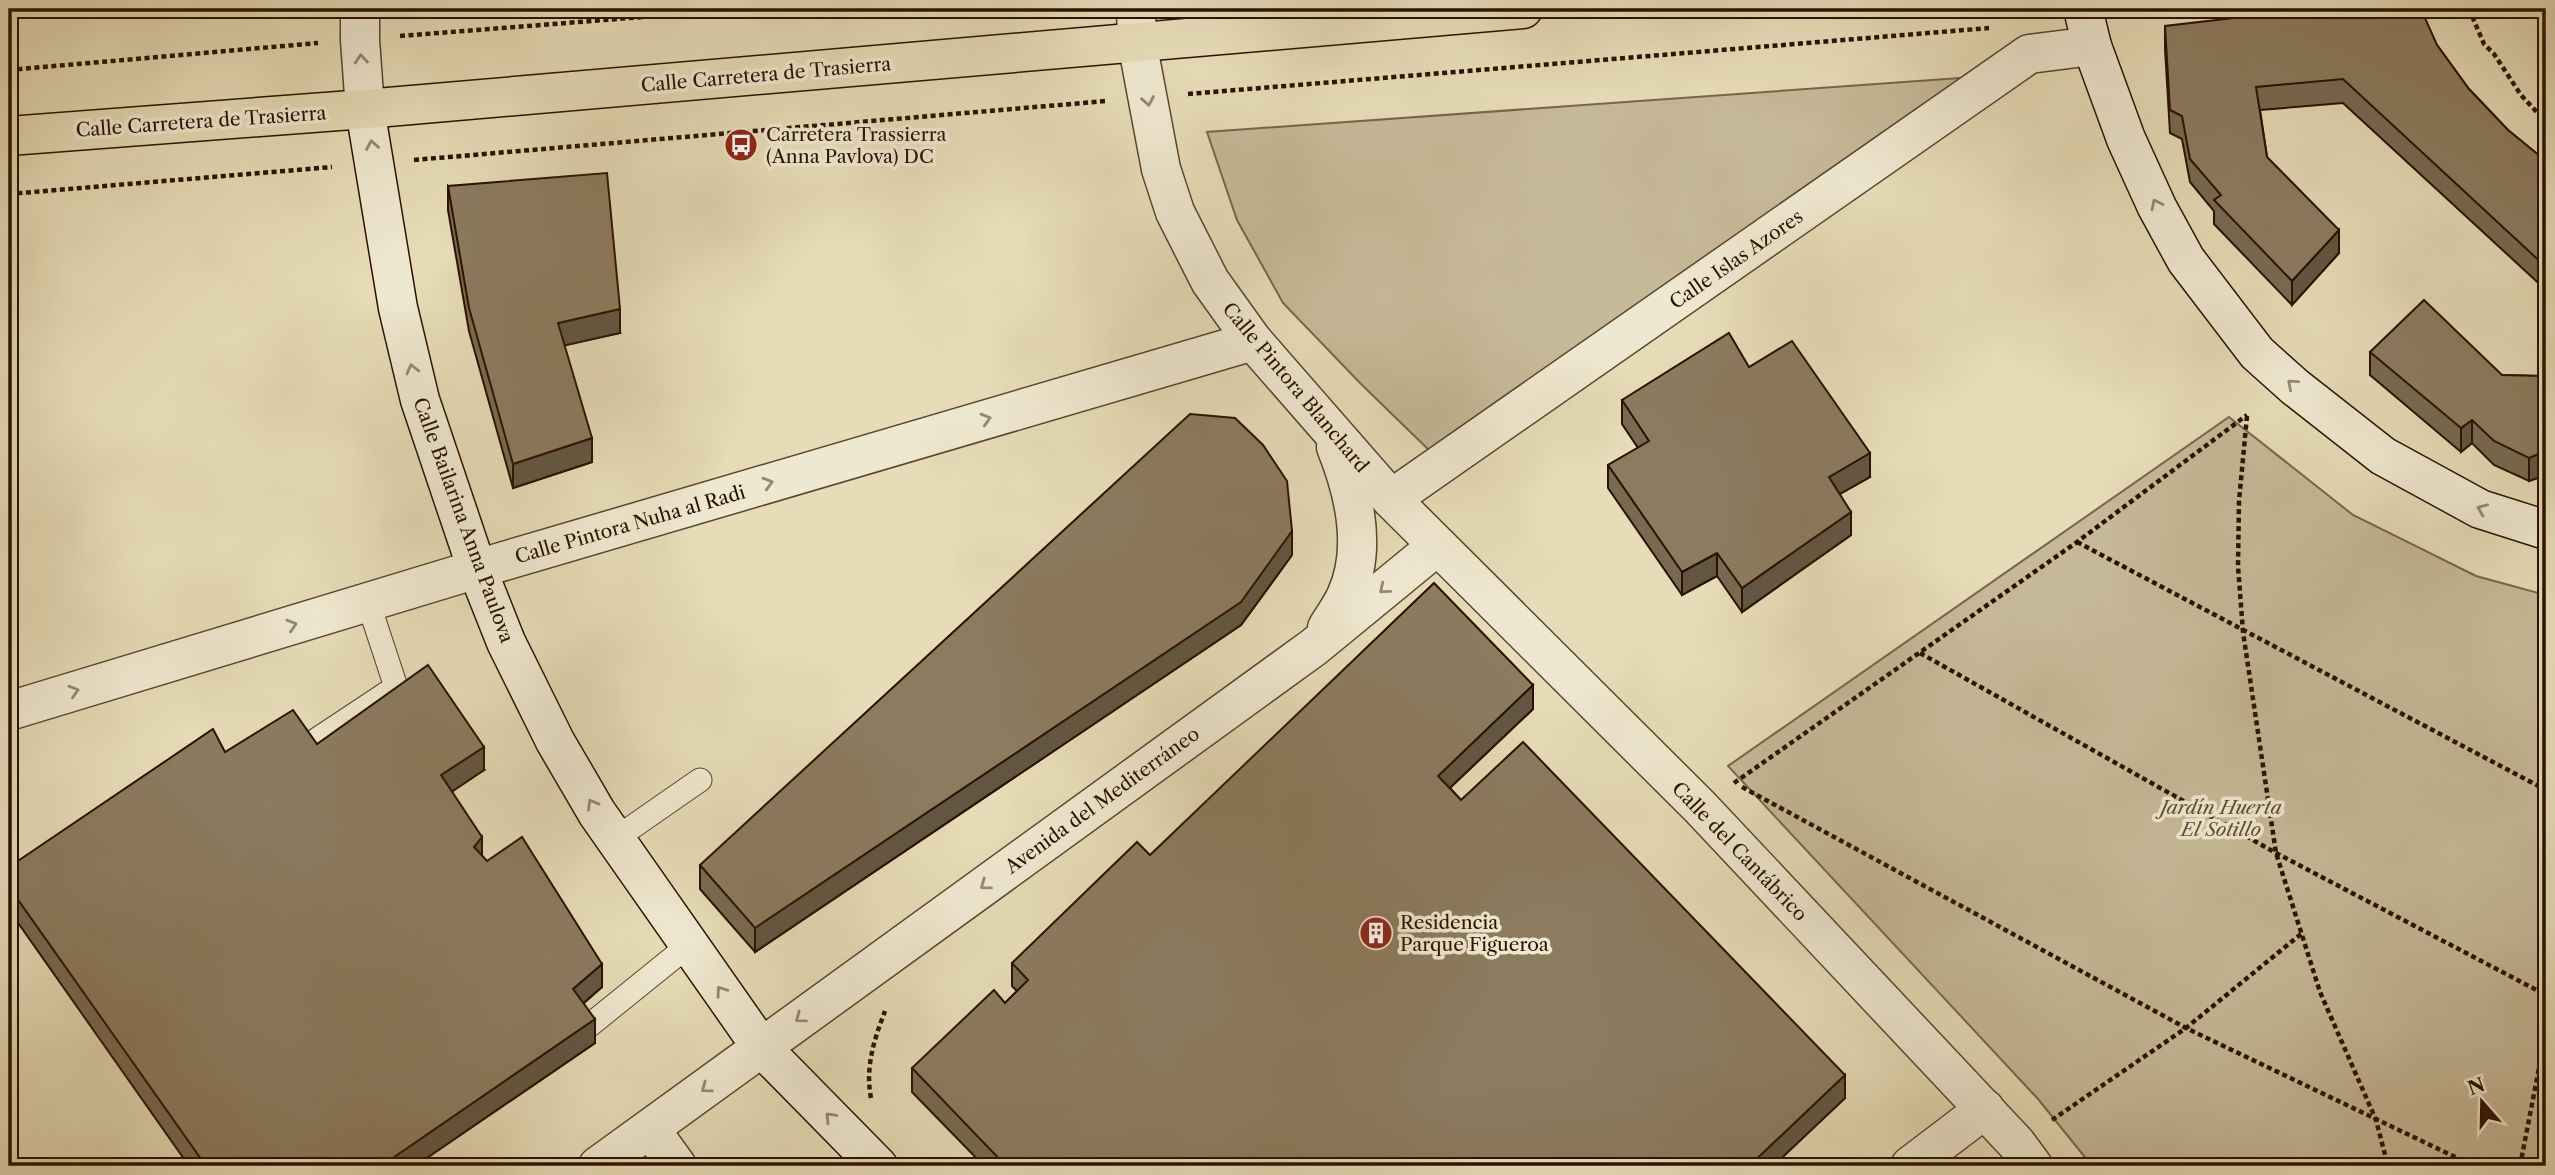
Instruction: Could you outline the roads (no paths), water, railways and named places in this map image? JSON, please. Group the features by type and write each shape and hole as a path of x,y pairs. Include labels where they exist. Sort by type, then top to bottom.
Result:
{"main road":[{"name":"Calle Carretera de Trasierra","path":"9,136 365,108 1137,26 1523,9"}],"street":[{"name":"Calle Bailarina Anna Paulova","path":"360,9 359,40 365,108 398,308 420,400 477,569 506,642 555,741 597,813 761,1047"},
{"path":"2083,9 2092,46 2126,139 2157,206 2186,260 2257,353 2295,387 2383,456 2480,509 2546,530"},
{"name":"Calle Pintora Blanchard","path":"1137,26 1161,169 1175,212 1210,281 1253,341 1391,499 1437,546"},
{"name":"Calle Islas Azores","path":"1391,499 2029,54 2092,46"},
{"name":"Calle Pintora Nuha al Radi","path":"9,711 477,569 1253,341"},
{"path":"1314,647 1347,594 1357,545 1357,520 1352,495 1328,428"},
{"name":"Avenida del Mediterráneo","path":"598,1166 1314,647 1437,546"},
{"name":"Calle del Cantábrico","path":"1437,546 1700,807 2016,1143 2033,1166"},
{"path":"761,1047 878,1166"},
{"path":"1910,1166 1984,1110"},
{"path":"651,1130 677,1166"}],"lane":[{"path":"304,748 396,687 369,602"},
{"path":"615,839 700,780"},
{"path":"585,1029 689,945"}],"place":[{"name":"Carretera Trassierra (Anna Pavlova) DC","path":"741,145"},
{"name":"Residencia Parque Figueroa","path":"1376,933"}],"park label":[{"name":"Jardín Huerta El Sotillo","path":"2221,818"}]}
